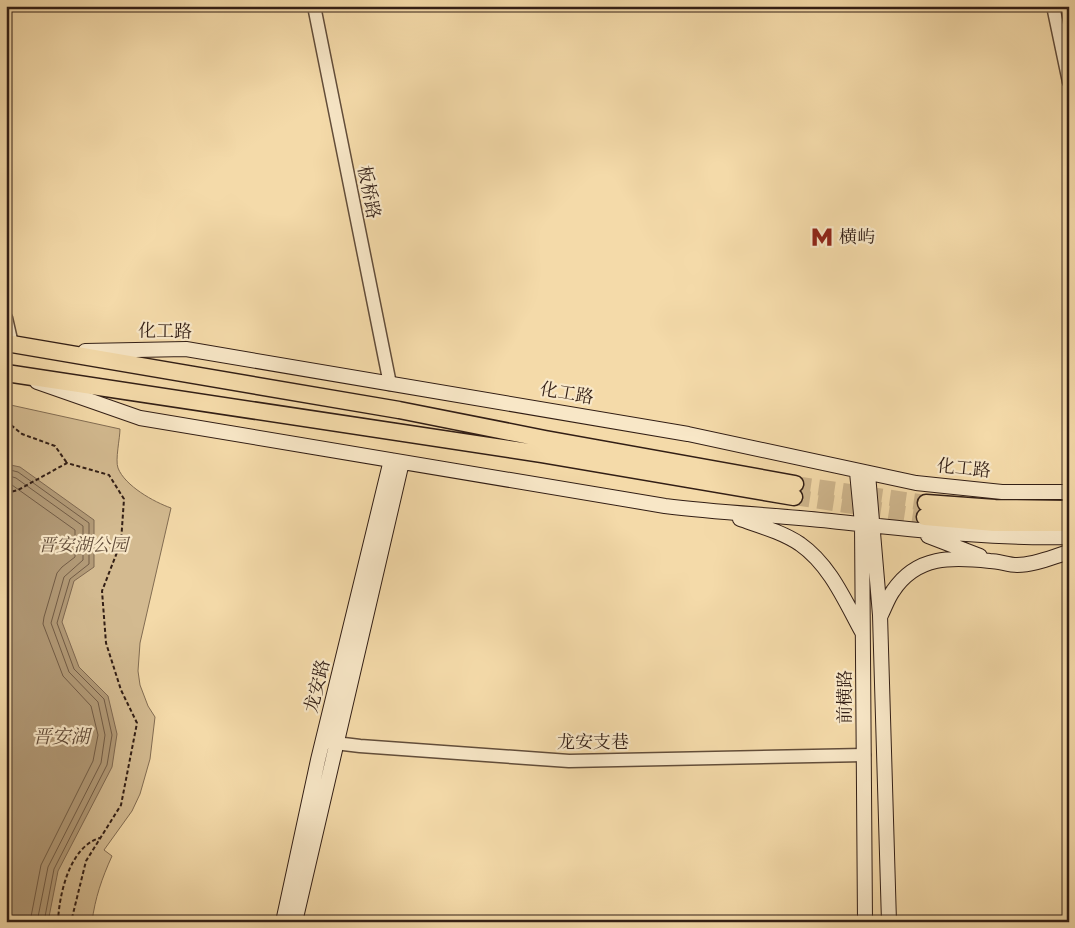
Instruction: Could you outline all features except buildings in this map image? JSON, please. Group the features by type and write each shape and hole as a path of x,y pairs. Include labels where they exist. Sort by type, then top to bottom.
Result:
{"highway":[{"name":"化工路","path":"8,373 795,491 399,410 9,344"},
{"name":"化工路","path":"1069,509 995,508 926,510 994,523 1069,523"}],"main road":[{"name":"化工路","path":"57,352 186,349 688,434 916,483 957,489 1002,492 1069,492"},
{"path":"8,373 140,418 665,506 913,530 1018,537 1069,537"},
{"name":"龙安路","path":"282,922 329,742 396,461"},
{"name":"前横路","path":"863,473 880,615 889,922"},
{"path":"723,513 774,531 800,544 810,552 836,585 863,634"},
{"name":"前横路","path":"865,922 863,634 868,525"},
{"path":"913,530 991,560 1016,565 1042,561 1069,552"},
{"path":"880,615 894,590 909,574 923,564 944,559 991,560"},
{"name":"龙安路","path":"295,922 329,742"}],"street":[{"name":"板桥路","path":"314,6 390,384"},
{"path":"1053,6 1069,82"},
{"path":"6,318 9,344"},
{"name":"龙安支巷","path":"329,742 569,761 864,755"}],"path":[{"path":"6,422 22,434 55,446 67,463 109,475 124,499 121,542 102,591 106,643 121,690 138,722 121,805 86,860 71,922"},
{"path":"6,493 18,490 67,463"},
{"path":"58,922 65,879 74,858 91,840 100,838"}],"green space":[{"name":"晋安湖公园","path":"6,404 120,429 117,460 118,468 122,475 141,493 171,508 140,643 138,671 140,685 148,706 155,717 150,759 140,794 132,811 104,850 112,856 99,888 92,922 6,922"}],"water":[{"name":"晋安湖","path":"6,464 20,467 94,520 94,567 74,581 62,622 79,667 108,696 117,734 112,767 58,871 48,922 6,922"}],"tunnel":[{"path":"795,484 926,503"},
{"path":"794,497 925,517"}],"place":[{"name":"横屿","path":"822,237"}]}
